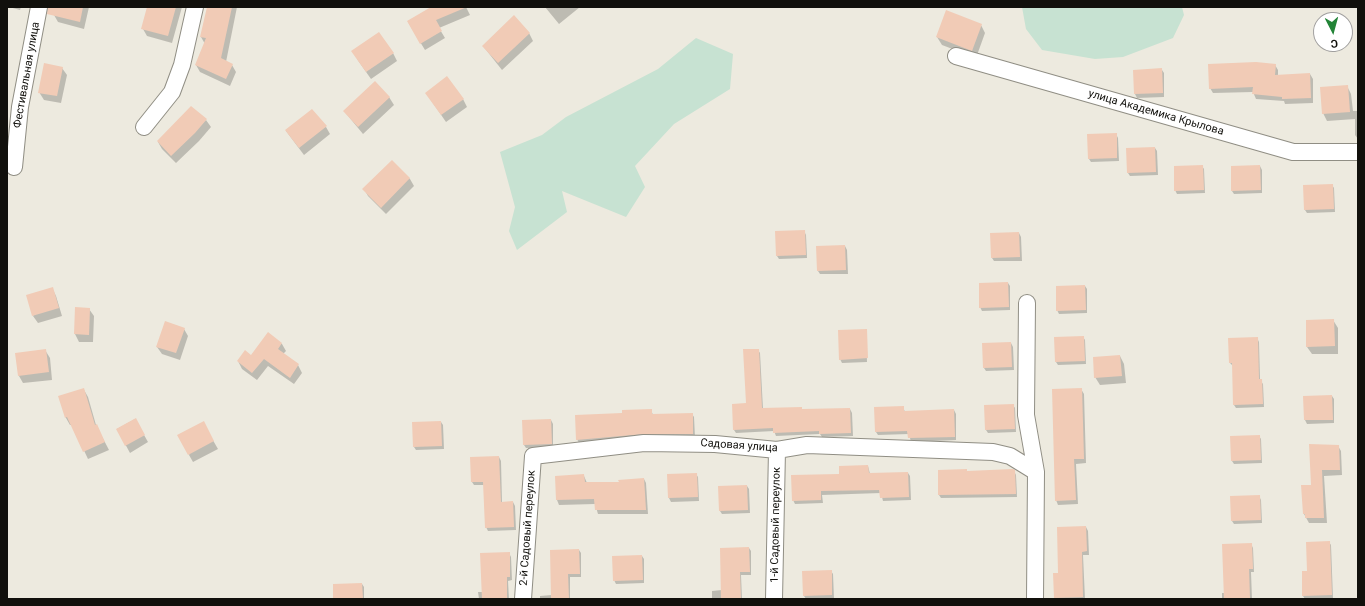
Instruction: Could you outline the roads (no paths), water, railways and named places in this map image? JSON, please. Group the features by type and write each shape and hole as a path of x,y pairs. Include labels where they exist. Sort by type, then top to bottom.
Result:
{"street":[{"name":"Фестивальная улица","path":"14,167 20,107 39,7"},
{"path":"144,127 172,92 182,65 195,7"},
{"name":"улица Академика Крылова","path":"956,56 1293,152 1358,152"},
{"path":"1027,303 1026,415 1036,472 1035,599"},
{"name":"Садовая улица","path":"533,456 644,443 715,444 777,450 807,445 993,452 1010,456 1036,472"},
{"name":"1-й Садовый переулок","path":"774,599 777,450"},
{"name":"2-й Садовый переулок","path":"523,599 533,456"}]}
